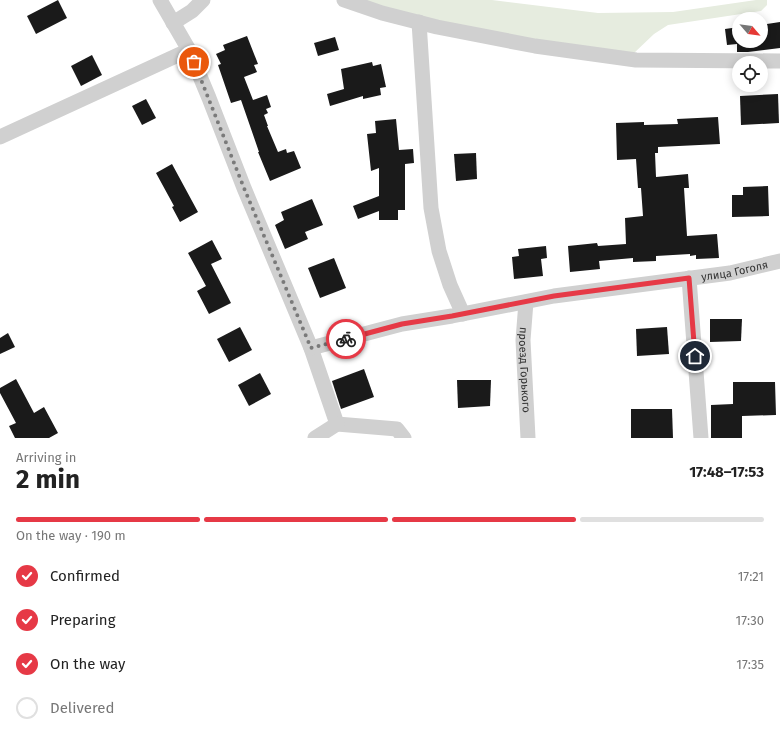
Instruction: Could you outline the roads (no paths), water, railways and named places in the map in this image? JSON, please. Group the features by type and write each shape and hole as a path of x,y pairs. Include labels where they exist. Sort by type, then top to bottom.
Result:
{"street":[{"path":"160,0 189,50 209,98 244,188 311,348 336,424"},
{"path":"173,23 192,11 203,0"},
{"path":"344,0 382,13 534,46 636,60 780,61"},
{"path":"420,22 431,208 439,251 450,285 463,314"},
{"path":"0,137 189,50"},
{"name":"улица Гоголя","path":"311,348 402,324 463,314 554,296 730,273 780,261"},
{"path":"689,278 701,438"},
{"name":"проезд Горького","path":"526,302 523,340 528,438"},
{"path":"315,438 336,424 397,429 404,438"}]}
